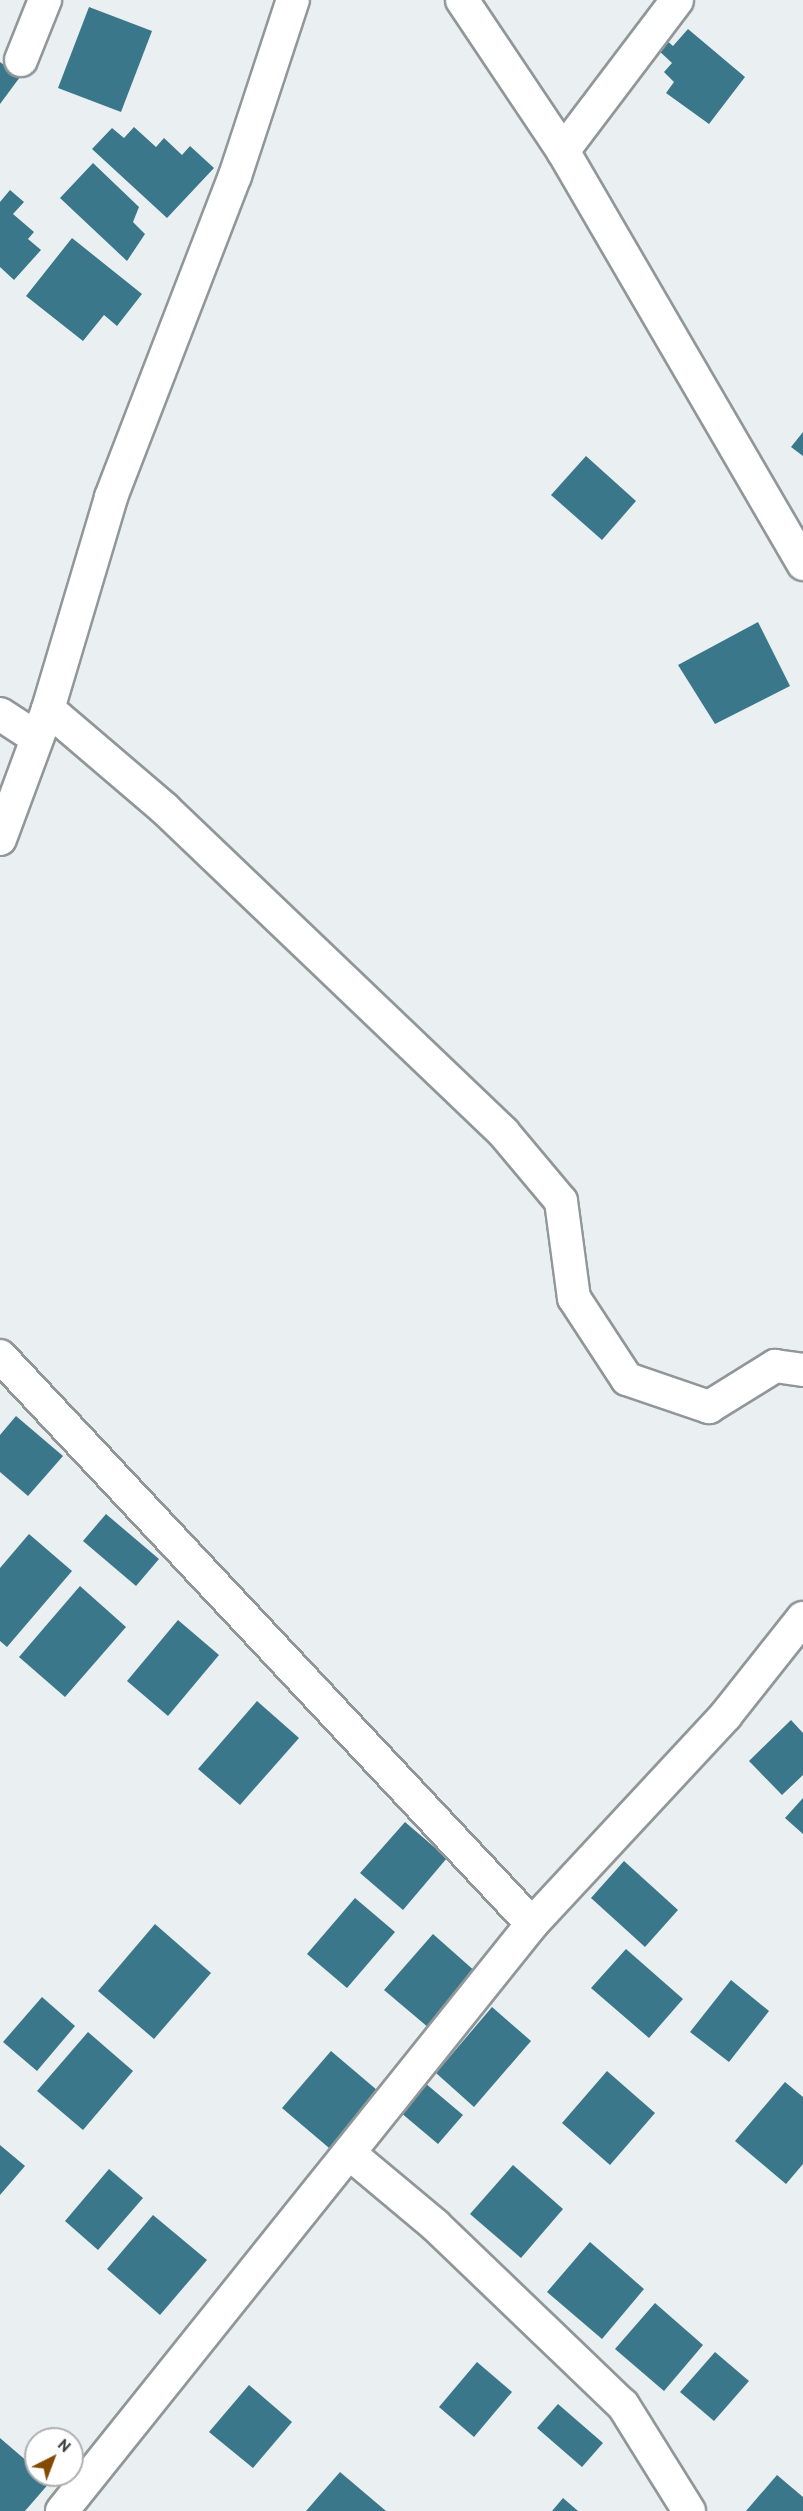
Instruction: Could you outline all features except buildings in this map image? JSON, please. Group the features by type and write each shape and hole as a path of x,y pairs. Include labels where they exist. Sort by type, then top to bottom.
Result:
{"street":[{"path":"21,60 45,0"},
{"path":"0,838 43,724 111,497 235,176 293,0"},
{"path":"462,0 563,151 803,564"},
{"path":"563,151 677,0"},
{"path":"0,714 43,724 165,809 503,1132 561,1201 574,1298 627,1379 709,1407 775,1366 803,1370"},
{"path":"0,1356 531,1924"},
{"path":"62,2511 531,1924 726,1715 803,1618"},
{"path":"349,2153 435,2225 622,2405 689,2511"}]}
